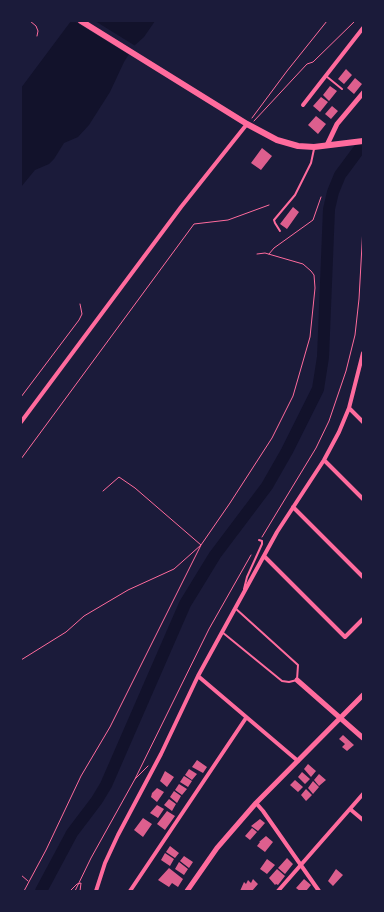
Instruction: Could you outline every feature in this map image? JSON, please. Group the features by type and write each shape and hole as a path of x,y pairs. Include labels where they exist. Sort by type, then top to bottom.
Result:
{"main road":[{"path":"81,21 240,120 250,122 277,140 298,146 314,147 363,140"}],"street":[{"path":"302,105 363,28"},
{"path":"328,145 337,124 363,93"},
{"path":"21,422 181,207 250,122"},
{"path":"96,891 105,863 118,835 161,754 198,676 242,594 293,507 324,460 339,432 349,408 363,353"},
{"path":"349,408 363,422"},
{"path":"324,460 363,499"},
{"path":"293,507 363,577"},
{"path":"264,556 345,637 363,619"},
{"path":"198,676 298,761"},
{"path":"296,680 363,738"},
{"path":"187,891 218,848 256,803 363,695"},
{"path":"130,891 246,718"},
{"path":"278,891 363,794"},
{"path":"256,803 263,810 319,891"},
{"path":"350,809 363,820"}],"lane":[{"path":"325,76 342,89"},
{"path":"280,231 274,220 295,195 311,163 314,147"},
{"path":"242,594 247,577 262,544 260,540"},
{"path":"222,632 282,681 296,680 298,665 235,608"}],"path":[{"path":"30,21 36,26 37,36"},
{"path":"250,122 286,71 328,21"},
{"path":"250,122 307,64 313,62 355,21"},
{"path":"269,255 274,248 313,220 321,198"},
{"path":"21,459 194,224 228,220 269,204"},
{"path":"76,891 135,780 209,630 260,540 316,448 329,421 346,371 355,335 363,227"},
{"path":"24,891 46,850 81,776 110,727 201,545 272,438 292,396 310,336 315,288 314,275 303,264 269,255 257,254"},
{"path":"21,397 79,320 82,314 80,304"},
{"path":"104,491 119,477 135,488 201,545"},
{"path":"21,660 66,632 84,616 128,590 174,569 201,545"},
{"path":"135,780 150,764"},
{"path":"21,875 29,882"},
{"path":"70,891 77,884 81,883"},
{"path":"80,891 81,883"}],"shaded area":[{"path":"71,21 155,21 144,37 134,46 110,92 89,125 78,137 64,143 54,159 49,164 35,170 21,187 21,88"}],"pier":[{"path":"74,21 95,21 137,47 131,56"}],"building":[{"path":"346,69 352,75 344,84 338,79"},
{"path":"355,78 362,84 354,94 347,88"},
{"path":"330,86 337,91 329,101 323,95"},
{"path":"321,97 328,102 320,112 313,106"},
{"path":"332,106 338,111 331,119 325,114"},
{"path":"316,116 326,124 318,134 308,125"},
{"path":"262,148 272,156 261,170 251,163"},
{"path":"293,207 299,212 287,229 280,224"},
{"path":"343,735 354,745 347,751 342,747 345,744 339,739"},
{"path":"197,760 207,767 203,773 192,767"},
{"path":"308,764 316,771 311,777 304,769"},
{"path":"189,769 197,774 192,780 185,775"},
{"path":"165,771 174,777 167,787 160,781"},
{"path":"302,772 310,779 305,784 298,777"},
{"path":"319,774 326,780 319,786 314,780"},
{"path":"184,776 192,781 188,787 180,782"},
{"path":"295,780 303,787 298,792 290,785"},
{"path":"313,781 319,787 313,794 308,788"},
{"path":"179,784 187,789 182,795 175,790"},
{"path":"157,788 164,792 157,802 151,797"},
{"path":"306,789 312,795 306,801 301,795"},
{"path":"174,791 181,796 177,803 170,797"},
{"path":"169,799 176,804 172,811 164,805"},
{"path":"157,805 164,809 158,818 150,813"},
{"path":"167,811 175,816 165,830 157,824"},
{"path":"143,818 152,824 143,837 134,830"},
{"path":"260,819 265,823 258,831 251,826"},
{"path":"252,828 257,832 250,840 245,836"},
{"path":"266,836 273,842 265,852 257,846"},
{"path":"170,846 179,853 175,858 166,852"},
{"path":"165,853 174,859 170,866 161,860"},
{"path":"184,856 193,862 189,868 180,861"},
{"path":"287,858 293,864 285,874 278,868"},
{"path":"267,859 275,865 267,874 260,869"},
{"path":"179,862 188,869 184,875 175,869"},
{"path":"169,868 183,879 178,887 172,883 169,887 158,880"},
{"path":"277,869 285,876 278,885 275,885 269,878"},
{"path":"336,869 343,875 333,886 328,881"},
{"path":"253,879 258,884 252,891 240,891 244,882 246,884 248,880 251,883"},
{"path":"304,879 311,885 306,891 300,891 296,888"}],"waterway":[{"path":"41,891 72,833 106,785 185,604 215,555 267,486 318,389 323,357 329,209 340,175 363,144"}]}
